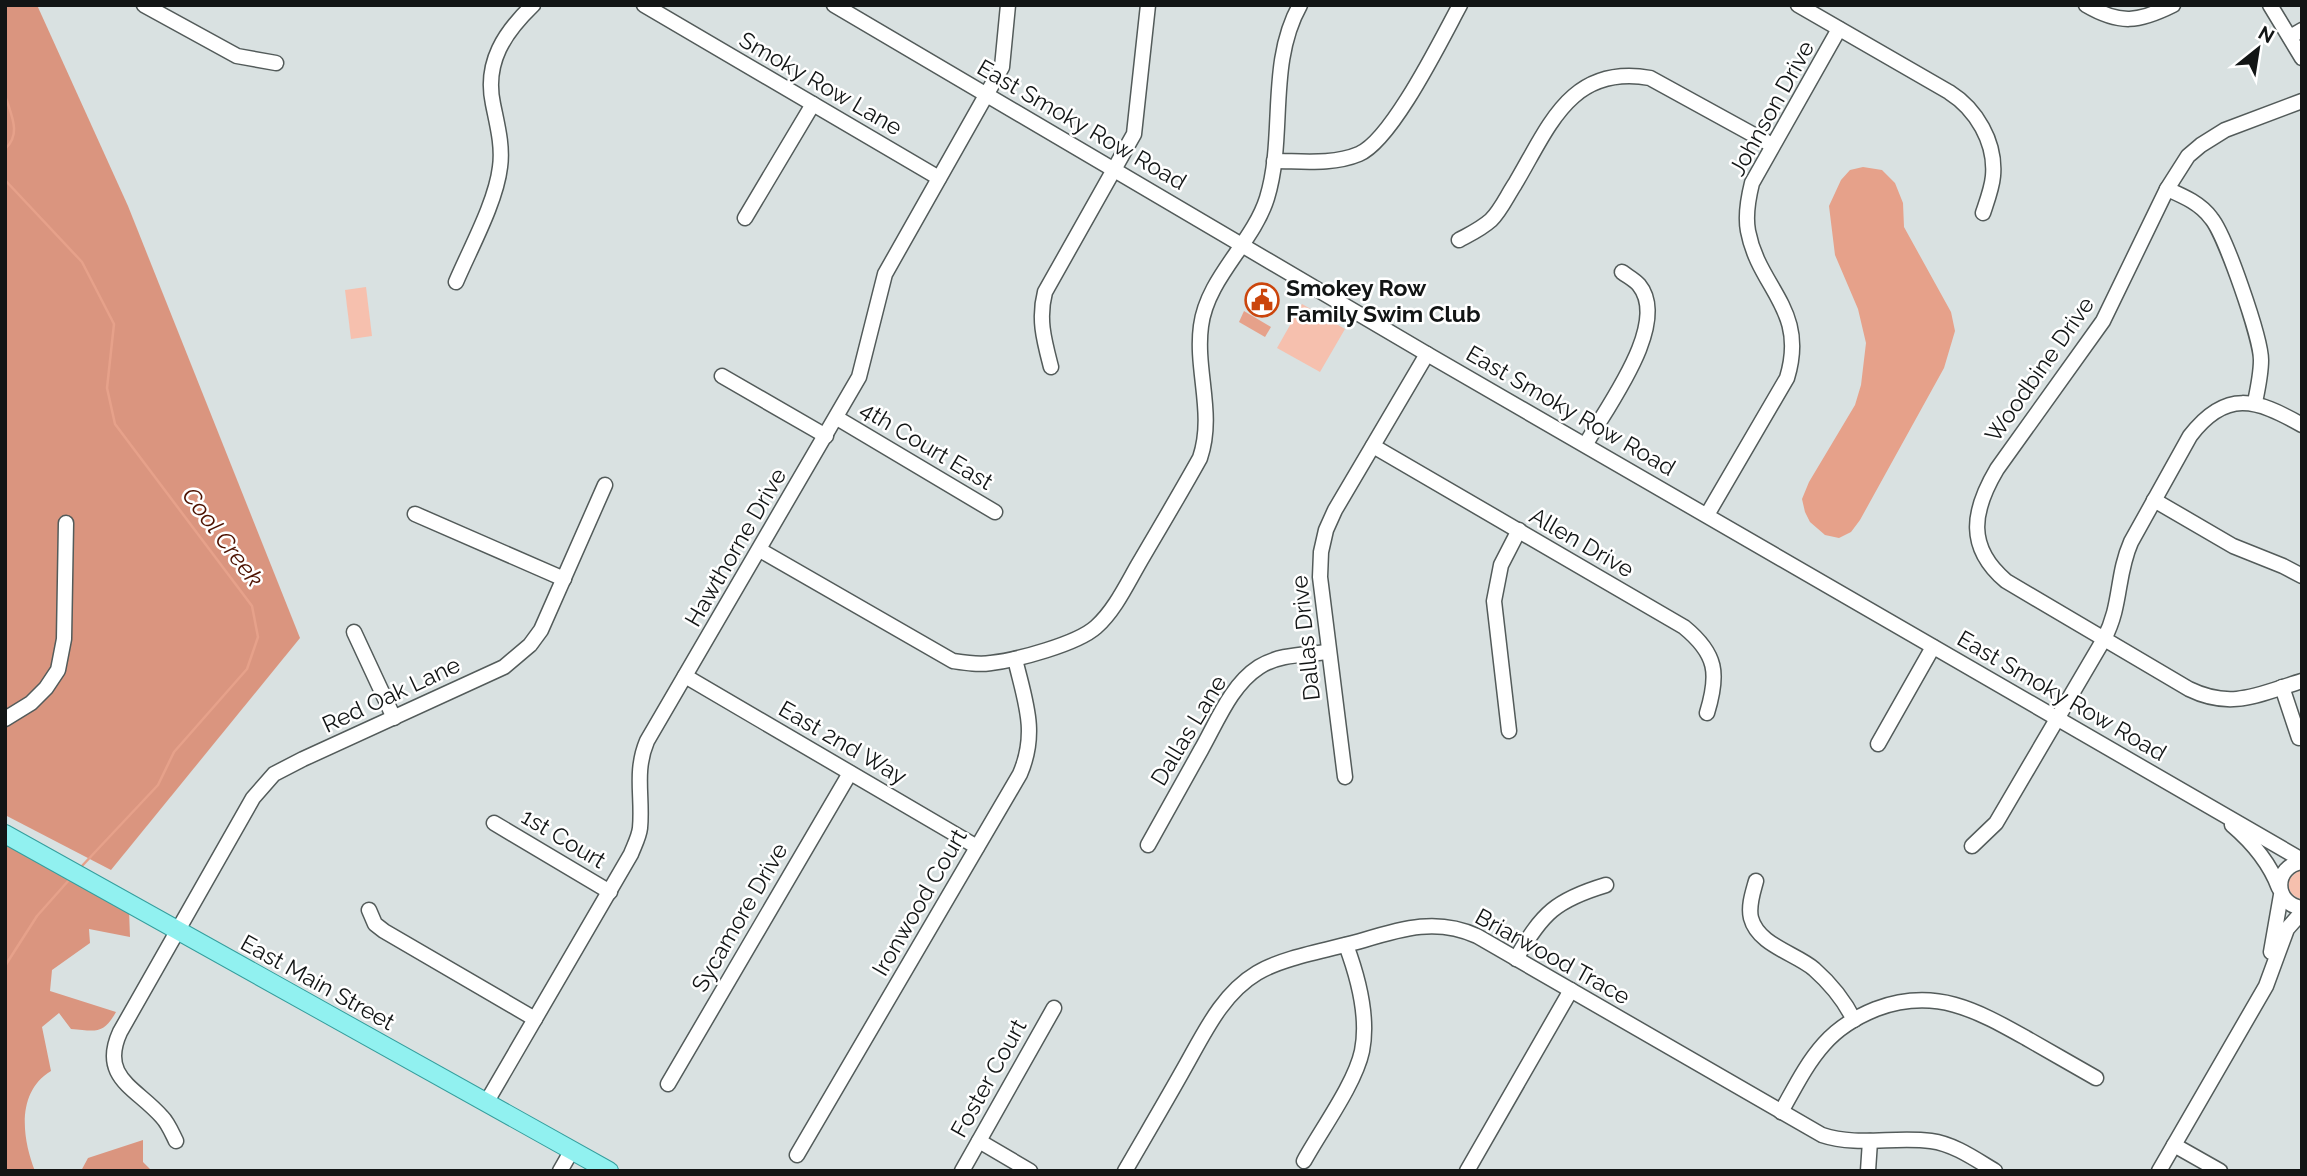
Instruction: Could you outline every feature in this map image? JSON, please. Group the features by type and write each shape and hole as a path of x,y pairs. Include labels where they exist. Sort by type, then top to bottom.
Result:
{"main road":[{"name":"East Main Street","path":"5,834 609,1171"}],"street":[{"path":"144,5 237,56 276,63"},
{"path":"456,282 489,207 500,167 499,134 490,89 495,58 506,33 533,5"},
{"name":"Smoky Row Lane","path":"644,5 939,178"},
{"name":"East Smoky Row Road","path":"834,5 1427,354 2214,811"},
{"name":"Hawthorne Drive","path":"486,1103 631,854 639,832 639,772 641,755 647,741 859,377 885,274 1002,67 1008,5"},
{"path":"1051,367 1041,330 1041,308 1045,292 1135,134 1148,5"},
{"path":"760,550 953,661 989,664 1015,659 1086,636 1107,617 1200,458 1205,443 1207,422 1201,363 1201,323 1204,311 1266,201 1274,161 1286,39 1300,5"},
{"path":"1274,161 1340,159 1360,154 1374,144 1393,122 1460,5"},
{"path":"1798,5 1938,85 1970,108 1988,139 1992,154 1993,175 1983,213"},
{"path":"2086,5 2109,17 2133,20 2173,5"},
{"path":"2270,5 2296,34 2302,58"},
{"name":"Johnson Drive","path":"1707,515 1787,378 1791,363 1793,345 1786,312 1754,250 1748,231 1747,211 1752,183 1839,29"},
{"path":"1458,240 1481,228 1500,208 1562,106 1580,90 1606,78 1633,75 1650,78 1772,145"},
{"name":"Woodbine Drive","path":"2302,101 2225,130 2200,145 2178,168 2103,321 1997,469 1982,496 1977,517 1979,542 1988,562 2006,581 2207,698 2235,700 2302,681"},
{"path":"746,219 813,104"},
{"path":"2167,188 2204,210 2213,220 2222,238 2259,338 2262,358 2255,402"},
{"path":"1586,444 1636,358 1646,333 1647,310 1644,294 1639,285 1622,272"},
{"name":"Dallas Drive","path":"1345,777 1327,652 1320,577 1321,552 1326,530 1335,510 1427,354"},
{"path":"722,376 826,436"},
{"path":"1972,846 1996,823 2104,639 2117,610 2123,559 2190,436 2202,421 2235,403 2255,402 2277,410 2302,425"},
{"name":"4th Court East","path":"836,418 995,512"},
{"name":"Allen Drive","path":"1373,446 1684,627 1708,652 1715,670 1715,688 1707,713"},
{"name":"Red Oak Lane","path":"176,1141 164,1118 120,1078 114,1050 120,1032 176,931 261,787 274,774 303,759 504,667 517,658 541,630 605,485"},
{"path":"2154,500 2233,546 2302,576"},
{"path":"415,514 564,579"},
{"path":"5,719 31,703 46,688 58,670 64,639 66,523"},
{"path":"1509,731 1494,601 1501,565 1519,530"},
{"path":"354,632 394,718"},
{"path":"1878,744 1933,647"},
{"name":"Dallas Lane","path":"1148,845 1226,704 1243,681 1270,661 1327,652"},
{"name":"Ironwood Court","path":"797,1156 1020,774 1028,748 1030,723 1015,659"},
{"name":"East 2nd Way","path":"685,677 977,847"},
{"path":"2282,687 2299,738"},
{"name":"Sycamore Drive","path":"668,1084 850,773"},
{"path":"2214,811 2302,861"},
{"path":"2160,1171 2273,973 2284,933 2302,910 2290,904 2280,892 2274,875 2254,846 2214,811"},
{"name":"1st Court","path":"494,824 610,892"},
{"path":"2258,997 2272,950 2281,875 2285,869 2302,861"},
{"path":"1756,881 1750,917 1757,931 1808,964 1839,994 1854,1020"},
{"path":"1516,958 1534,928 1554,908 1580,893 1606,885"},
{"path":"369,910 375,924 384,931 535,1019"},
{"name":"Briarwood Trace","path":"1125,1171 1217,1011 1237,988 1260,971 1414,926 1445,925 1477,936 1822,1135 1848,1141 1934,1141 1963,1152 1995,1171"},
{"path":"1304,1161 1348,1084 1362,1050 1365,1020 1346,945"},
{"path":"1468,1171 1571,990"},
{"path":"1781,1112 1814,1056 1835,1033 1854,1020 1886,1006 1917,1000 1939,1000 1984,1014 2096,1078"},
{"name":"Foster Court","path":"962,1171 1054,1008"},
{"path":"979,1141 1030,1171"},
{"path":"1868,1171 1870,1141"},
{"path":"2174,1145 2220,1171"},
{"path":"560,1171 572,1150"}],"shaded area":[{"path":"5,5 37,5 128,206 300,638 111,870 5,815"},
{"path":"1863,167 1882,170 1895,183 1903,203 1904,227 1951,312 1955,331 1944,368 1860,520 1851,532 1839,538 1825,535 1810,522 1802,499 1809,482 1855,405 1861,385 1866,343 1858,309 1835,255 1829,206 1841,180 1850,170"},
{"path":"366,287 372,336 351,339 345,290"},
{"path":"1302,304 1345,329 1320,372 1277,348"},
{"path":"1244,311 1271,327 1265,337 1239,322"},
{"path":"5,839 129,910 130,937 89,929 90,943 52,970 50,991 116,1012 107,1025 98,1030 71,1029 59,1013 42,1027 51,1071 32,1091 25,1116 27,1144 35,1171 5,1171"},
{"path":"2302,870 2302,899 2292,894 2289,889 2290,878"},
{"path":"143,1140 143,1162 152,1171 81,1171 88,1158"}],"waterway":[{"name":"Cool Creek","path":"5,95 14,131 5,149"},
{"name":"Cool Creek","path":"5,180 82,262 114,324 107,388 115,424 252,606 258,637 247,669 174,752 158,785 81,867"},
{"name":"Cool Creek","path":"5,966 37,916 69,880"}],"place":[{"name":"Smokey Row Family Swim Club","path":"1262,300"}]}
